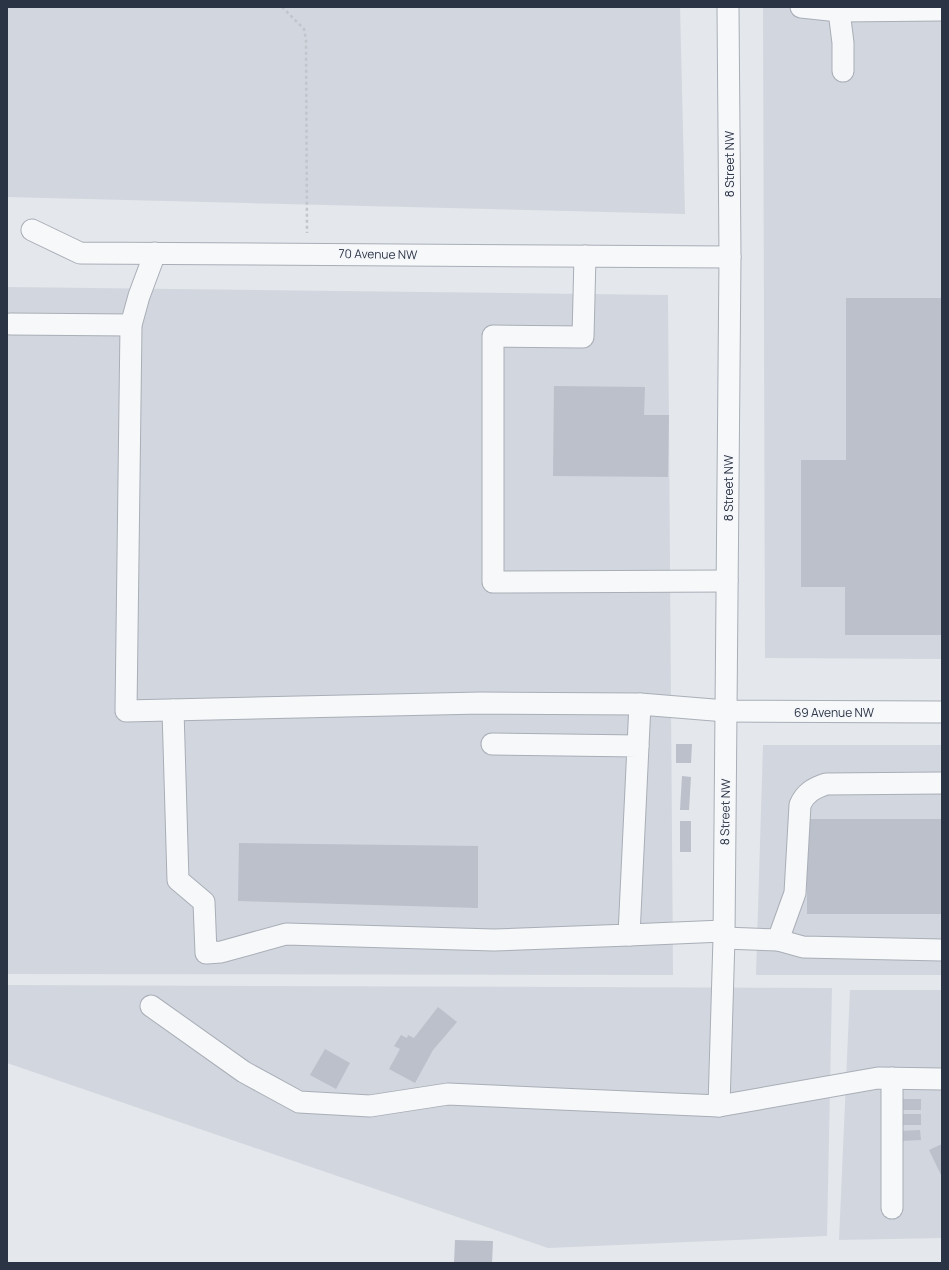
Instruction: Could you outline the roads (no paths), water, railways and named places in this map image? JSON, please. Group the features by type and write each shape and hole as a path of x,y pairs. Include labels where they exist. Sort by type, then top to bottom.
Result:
{"street":[{"name":"8 Street NW","path":"719,1106 724,935 730,257 728,7"},
{"path":"801,7 839,11 942,10"},
{"path":"839,11 843,43 843,71"},
{"name":"70 Avenue NW","path":"32,230 80,253 730,257"},
{"path":"10,324 131,325 155,253"},
{"path":"585,256 583,337 493,336 493,582 727,581"},
{"name":"69 Avenue NW","path":"131,325 126,711 474,703 640,704 726,712 942,712"},
{"path":"629,936 640,704"},
{"path":"173,710 178,880 204,902 206,953 221,952 286,934 494,940 724,935 778,940 803,947 942,950"},
{"path":"492,744 638,746"},
{"path":"778,940 795,893 800,806 802,800 807,794 826,784 942,783"},
{"path":"151,1006 244,1072 299,1102 370,1106 448,1094 719,1106 878,1078 942,1079"},
{"path":"892,1078 892,1208"}]}
